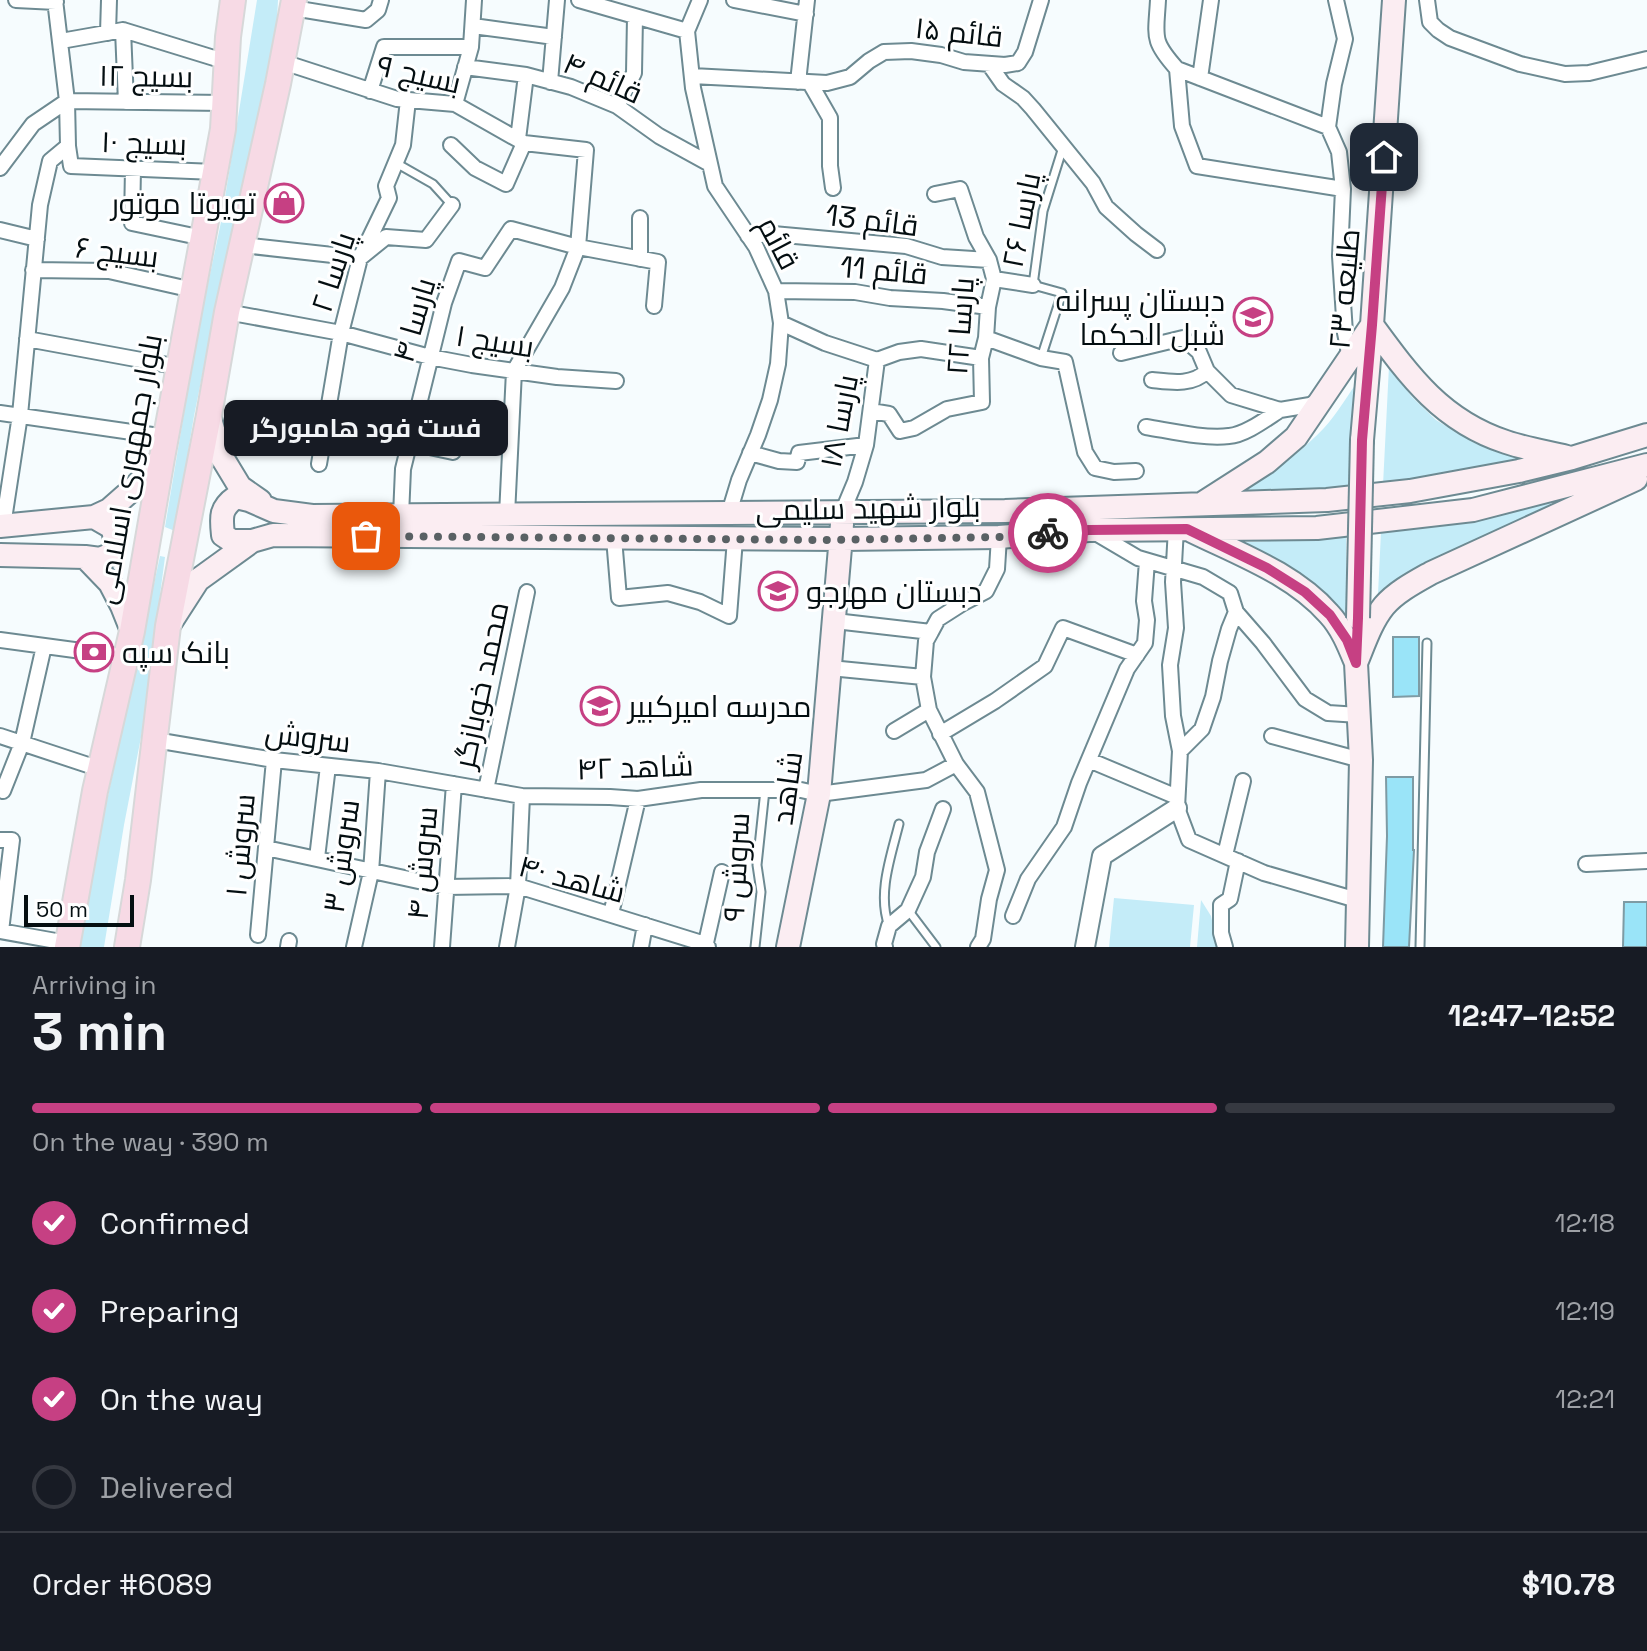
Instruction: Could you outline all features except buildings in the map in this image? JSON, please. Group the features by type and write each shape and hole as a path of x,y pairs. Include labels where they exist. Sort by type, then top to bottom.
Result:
{"main road":[{"name":"بلوار جمهوری اسلامی","path":"67,945 100,769 132,631 223,129 233,0"},
{"path":"228,37 240,0"},
{"name":"طلیعه ۲۳","path":"1356,663 1362,440 1394,0"},
{"path":"127,947 138,880 168,626 227,312 293,4"},
{"path":"1200,504 1267,462 1296,437 1372,325 1425,393 1460,421 1508,443 1572,458"},
{"path":"209,415 220,454 240,487 274,511"},
{"name":"بلوار شهید سلیمی","path":"274,511 312,516 842,513 1327,500 1410,491 1519,471 1647,435"},
{"path":"1,526 94,517 109,510 134,488 164,447"},
{"name":"بلوار شهید سلیمی","path":"168,626 198,580 252,541 273,535 842,539 999,537 1089,530 1317,528 1473,510 1647,465"},
{"path":"1356,663 1385,605 1409,586 1647,473"},
{"path":"252,541 232,541 223,535 221,521 226,504 236,497 274,511"},
{"name":"شاهد","path":"788,947 819,794 842,513"},
{"path":"0,555 100,559 112,554 115,541 113,528 94,517"},
{"path":"1182,528 1267,568 1305,592 1330,615 1347,640 1356,663 1361,760 1357,947"},
{"path":"85,557 110,583 132,631"}],"street":[{"path":"1,526 20,415 40,205 50,161 68,146 67,101 56,1 16,0"},
{"path":"108,33 109,0"},
{"path":"293,4 366,20 378,10 381,0"},
{"path":"455,104 471,47 474,0"},
{"path":"550,82 557,0"},
{"name":"قائم","path":"700,0 687,31 692,76 715,186 756,247 776,291 781,323 778,364 772,388 729,513"},
{"path":"734,0 806,7 804,82 830,118 833,188"},
{"name":"قائم ۱۵","path":"692,76 827,83 850,77 884,52 911,51 964,62 1018,63 1025,52 1041,0"},
{"path":"1158,0 1156,39 1161,51 1177,69 1328,127"},
{"path":"1200,78 1211,0"},
{"path":"1336,0 1345,39 1328,127 1339,152 1343,189 1340,256 1345,333 1350,358"},
{"path":"1427,0 1430,22 1438,30 1450,38 1520,64 1565,74 1589,73 1647,59"},
{"path":"582,1 687,31"},
{"path":"617,106 634,73 635,17"},
{"path":"473,26 554,37"},
{"path":"61,41 123,30 227,62"},
{"path":"123,30 126,102"},
{"path":"370,91 384,47 471,47"},
{"name":"بسیج ۹","path":"283,62 397,99 455,104 521,141 586,150 578,247"},
{"name":"پارسا ۲۶","path":"989,64 1003,84 1023,98 1063,147"},
{"name":"قائم ۴","path":"465,67 526,75 571,87 617,106 659,136 710,164"},
{"path":"1177,69 1182,126 1197,166 1343,189"},
{"path":"451,145 475,168 506,184 521,141 526,75"},
{"name":"پارسا ۲","path":"319,464 341,333 360,258 389,198 386,186 403,145 408,100"},
{"path":"0,168 33,124 67,101"},
{"name":"بسیج ۱۲","path":"67,101 224,103"},
{"name":"بسیج ۱۰","path":"68,146 71,166 215,172"},
{"path":"1063,147 1093,183 1106,207 1157,250"},
{"path":"133,168 132,223 203,238"},
{"name":"پارسا ۲۲","path":"871,411 889,414 900,431 914,428 947,409 982,402 981,358 994,279 960,189 935,194"},
{"path":"242,245 360,258 386,237 426,240 452,205"},
{"path":"640,218 640,259 658,262 654,306"},
{"name":"پارسا ۴","path":"401,516 403,469 444,303 459,261 485,268 511,229 640,259"},
{"path":"0,230 37,239"},
{"name":"قائم 13","path":"748,236 773,234 906,246 942,257 989,260"},
{"path":"507,515 514,371 562,288 578,247"},
{"name":"بسیج ۶","path":"33,270 109,271 193,290"},
{"path":"994,279 1033,285"},
{"name":"قائم 11","path":"776,291 855,292 988,307"},
{"name":"بسیج ۱","path":"227,312 341,333 430,357 557,377 616,381"},
{"path":"781,323 825,343 877,360"},
{"path":"986,338 1041,358 1065,362 1085,452 1095,468 1114,472 1136,471"},
{"path":"1121,353 1183,338 1199,352 1207,371 1231,395 1280,410"},
{"path":"27,339 179,367"},
{"name":"پارسا ۱۸","path":"842,513 866,445 877,360 899,352 921,349 981,358"},
{"path":"1152,380 1177,383 1201,377 1207,371"},
{"path":"1146,427 1231,436 1257,425 1280,410 1310,405 1325,397"},
{"path":"0,413 164,447"},
{"path":"326,425 453,452"},
{"path":"750,453 779,461 797,462 799,453 866,445"},
{"path":"1182,528 1174,569 1176,628 1170,665 1173,716 1180,751 1177,802 1189,840 1264,873 1357,900"},
{"path":"1089,530 1138,558 1203,577 1230,593 1236,612 1305,699 1328,713 1359,715"},
{"path":"978,947 983,939 997,870 977,792 956,764 940,734 929,710 923,677 926,641 938,619 986,591 997,569 999,537"},
{"path":"614,538 619,598 668,593 700,602 729,616 735,539"},
{"path":"1013,916 1028,879 1064,827 1127,669 1145,643 1147,561"},
{"name":"محمد خوبازگر","path":"486,790 527,592"},
{"path":"1180,751 1202,729 1236,612"},
{"path":"835,621 931,632"},
{"path":"940,734 1045,666 1063,628 1137,655"},
{"path":"0,640 126,657"},
{"path":"3,791 22,743 44,646"},
{"path":"830,668 923,677"},
{"path":"894,731 929,710"},
{"path":"0,736 100,769"},
{"path":"1272,736 1361,760"},
{"name":"سروش","path":"155,740 274,760 378,771 454,784"},
{"name":"سروش ۱","path":"258,935 274,760"},
{"path":"1089,760 1177,802"},
{"name":"شاهد ۴۲","path":"454,784 522,796 638,799 701,790 801,790 819,794 926,780 956,764"},
{"path":"317,858 328,766"},
{"name":"سروش ۳","path":"354,947 371,872 378,771"},
{"path":"1225,947 1221,933 1221,905 1230,899 1231,858 1243,781"},
{"name":"سروش ۴","path":"442,947 454,784"},
{"path":"507,947 518,886 522,796"},
{"path":"611,914 638,799"},
{"path":"1085,947 1102,856 1177,802"},
{"path":"885,947 889,926 908,910 923,877 927,852 943,809"},
{"path":"6,840 0,931 67,945"},
{"name":"شاهد ۴۰","path":"266,848 446,887 518,886 706,946"},
{"path":"1586,864 1647,861"},
{"path":"706,946 722,872"},
{"path":"641,947 645,925"}],"lane":[{"name":"پارسا ۲۶","path":"1041,358 1062,293 1033,285 1043,211 1063,147"},
{"path":"396,163 433,184 452,205"},
{"path":"1420,947 1427,643"},
{"name":"سروش ۹","path":"755,947 761,892 757,865 765,790"},
{"path":"889,926 884,911 884,895 899,824"},
{"path":"908,910 936,947"}],"shaded area":[{"path":"257,0 278,0 277,20 194,416 175,531 165,527 196,341 221,222"},
{"path":"1389,366 1412,397 1436,420 1459,434 1499,449 1545,455 1383,485"},
{"path":"1361,377 1347,492 1233,495 1281,465 1314,438 1334,416"},
{"path":"1562,498 1378,594 1381,532 1471,523"},
{"path":"1346,537 1348,629 1231,543"},
{"path":"160,556 165,557 142,732 104,947 80,947 85,903"},
{"path":"1114,898 1194,905 1190,947 1109,947"},
{"path":"1201,900 1211,916 1218,947 1197,947"}],"way so far":[{"path":"366,536 824,540 999,537 1048,533"}],"place":[{"name":"تویوتا موتور","path":"284,203"},
{"name":"دبستان پسرانه شبل الحکما","path":"1253,317"},
{"name":"فست فود هامبورگر","path":"366,536"},
{"name":"دبستان مهرجو","path":"778,591"},
{"name":"بانک سپه","path":"94,652"},
{"name":"مدرسه امیرکبیر","path":"600,706"}],"route":[{"path":"1048,533 1187,529 1267,568 1305,592 1330,615 1347,640 1356,663 1362,440 1384,157"}]}
